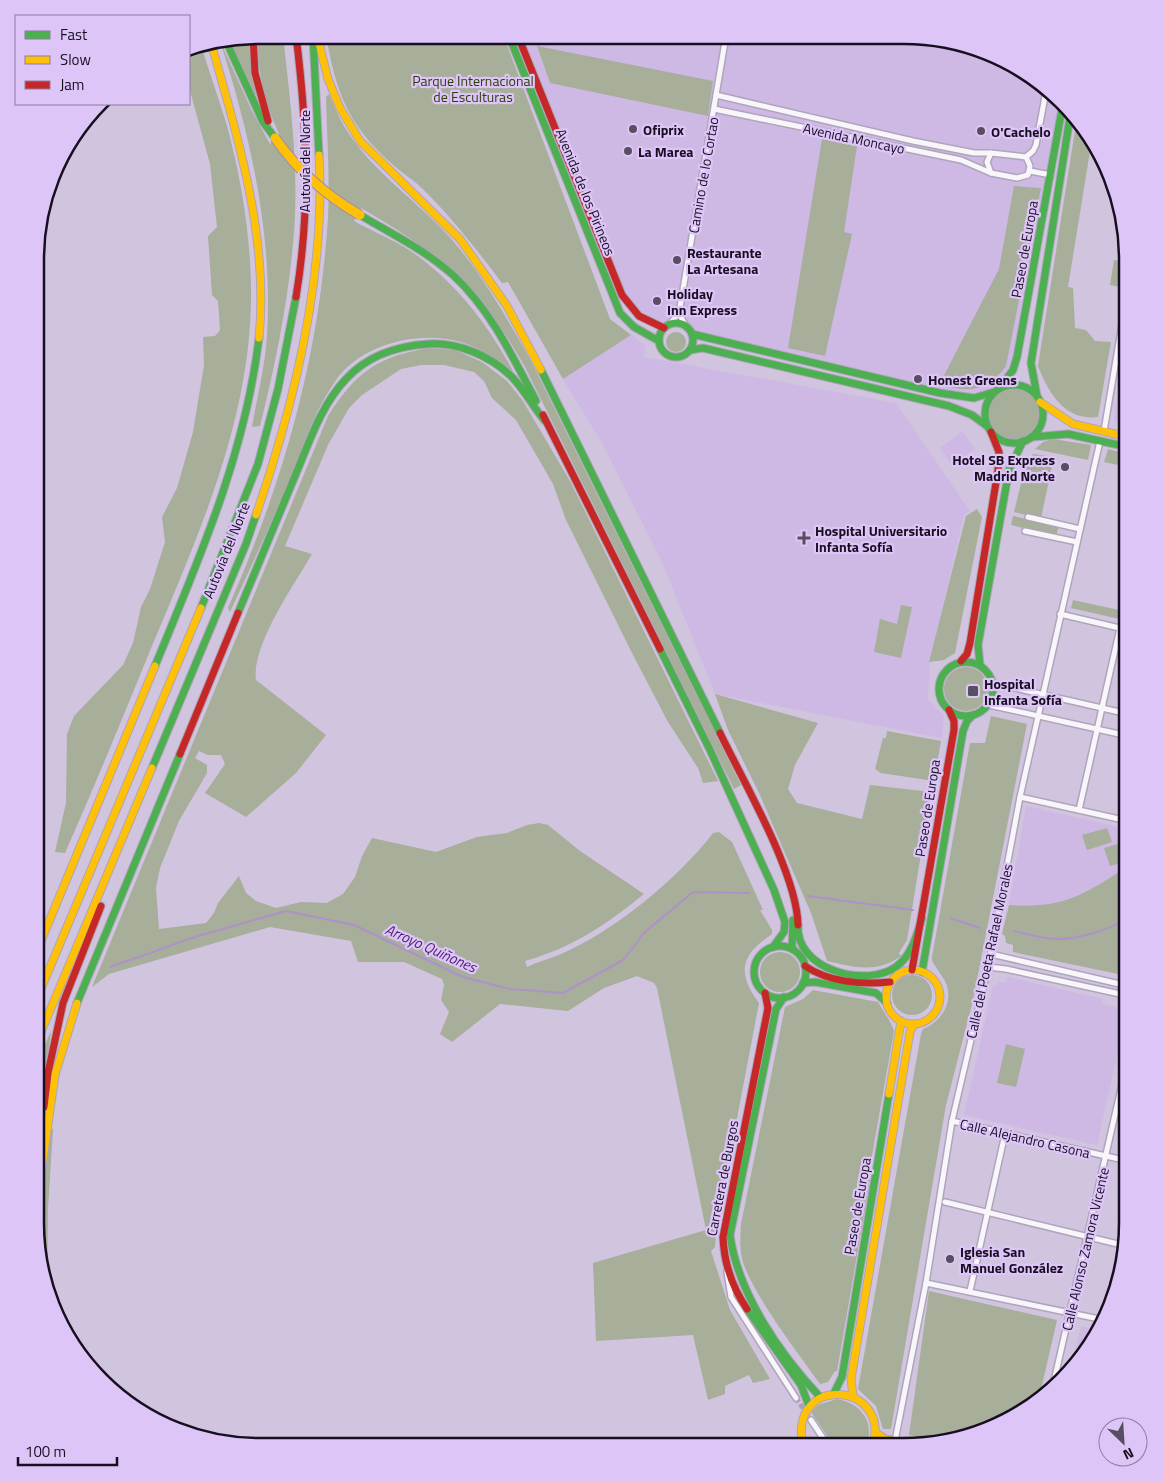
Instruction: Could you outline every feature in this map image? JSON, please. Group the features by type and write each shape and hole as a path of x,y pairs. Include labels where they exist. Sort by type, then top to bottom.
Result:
{"main road":[{"path":"253,44 255,74 267,119 275,138"},
{"name":"Autovía del Norte","path":"44,983 234,530 261,456 284,363 299,275 307,186 303,96 297,44"},
{"name":"Autovía del Norte","path":"44,1025 208,630 246,544 276,457 295,386 314,276 321,183 313,44"},
{"path":"319,44 328,79 340,108 360,141 460,239 507,306 726,743 768,832 788,884 798,933 804,949 819,966 833,971 856,975 877,975 894,969 908,956 922,918"},
{"name":"Avenida de los Pirineos","path":"512,44 620,313 634,327 659,341"},
{"name":"Avenida de los Pirineos","path":"521,44 622,295 630,310 653,326 667,326"},
{"path":"229,46 263,122 296,168 329,197 437,262 468,292 488,316 511,352 710,750 774,890 785,922 784,932 773,947 759,956 754,972 759,987 765,993 784,997 796,992 803,983 805,966 802,959 792,949 773,947"},
{"path":"44,934 218,518 244,431 254,381 259,335 260,300 259,256 254,212 237,132 212,49"},
{"name":"Paseo de Europa","path":"996,390 1013,370 1017,357 1061,112"},
{"name":"Paseo de Europa","path":"1039,399 1030,363 1069,121"},
{"path":"1119,435 1073,424 1024,386 1015,384 974,398 940,394 689,330 677,323 667,326 659,341 663,351 671,357 682,356 690,350 703,348 949,406 972,415 1006,442 1027,439 1051,432 1065,432 1119,446"},
{"path":"689,330 692,344 690,350"},
{"path":"44,1152 55,1075 77,1002 312,436 329,401 353,372 372,359 408,345 441,343 470,350 497,365 510,376 546,421"},
{"path":"961,661 980,665 988,672 993,682 994,693 989,704 973,715 965,716 949,710 938,692 939,680 948,669 961,661 967,654 970,643 998,470 999,452 989,429 985,408 996,390"},
{"path":"980,665 978,645 1009,470 1027,439 1042,421 1039,399"},
{"name":"Paseo de Europa","path":"912,970 954,730 954,721 949,710"},
{"name":"Paseo de Europa","path":"922,972 963,731 967,721 973,715"},
{"path":"44,1111 48,1073 61,1011 100,908 109,872"},
{"path":"792,949 794,907"},
{"path":"805,966 817,974 877,984 890,982"},
{"path":"912,970 922,972 935,982 940,997 935,1012 929,1018 914,1024 901,1021 890,1011 887,1003 886,992 890,982 900,973 912,970"},
{"path":"803,983 815,982 876,993 887,1003"},
{"name":"Carretera de Burgos","path":"765,993 768,1008 723,1236 723,1255 727,1269 740,1297 801,1385 809,1406"},
{"name":"Carretera de Burgos","path":"784,997 776,1008 730,1235 731,1254 745,1291 809,1385 820,1397"},
{"name":"Paseo de Europa","path":"834,1393 842,1377 901,1021"},
{"name":"Paseo de Europa","path":"853,1396 851,1379 910,1032 914,1024"},
{"path":"801,1438 800,1423 809,1406 820,1397 834,1393 853,1396 870,1411 875,1432 874,1438"},
{"path":"875,1432 884,1438"}],"street":[{"name":"Camino de lo Cortao","path":"679,313 725,44"},
{"name":"Avenida Moncayo","path":"716,95 843,126 963,151 1026,157"},
{"path":"1045,96 1036,145 1033,152 1026,157 1030,171 1051,176"},
{"name":"Avenida Moncayo","path":"714,109 961,160 991,173 1023,178 1030,171"},
{"path":"841,135 843,126"},
{"path":"991,153 987,162 991,173"},
{"path":"667,326 679,313 689,330"},
{"path":"1104,431 1119,342"},
{"name":"Calle del Poeta Rafael Morales","path":"896,1438 926,1283 952,1121 991,954 1020,797 1100,441"},
{"path":"1028,517 1080,529"},
{"path":"1025,531 1077,542"},
{"path":"1060,614 1119,628"},
{"path":"1079,810 1119,632"},
{"path":"993,682 1119,712"},
{"path":"989,704 1119,734"},
{"path":"1020,797 1119,819"},
{"path":"991,954 1119,984"},
{"path":"988,967 1006,969 1119,994"},
{"name":"Calle Alonso Zamora Vicente","path":"1055,1376 1119,1103"},
{"name":"Calle Alejandro Casona","path":"952,1121 1119,1159"},
{"path":"970,1291 1006,1134"},
{"path":"946,1202 988,1214 1118,1244"},
{"path":"727,1269 727,1282 731,1297 796,1398"},
{"path":"926,1283 1097,1318"},
{"path":"811,1420 823,1438"}],"shaded area":[{"path":"521,44 918,44 960,51 999,66 1035,88 1061,112 1017,357 999,389 974,398 692,334 686,327 677,323 653,326 630,310"},
{"name":"Hospital Universitario Infanta Sofía","path":"631,335 645,345 644,357 896,403 970,511 964,515 930,660 928,700 944,716 942,738 715,694 662,562 602,443 563,379"},
{"path":"1119,389 1119,426 1114,419"},
{"path":"962,431 975,449 952,465 940,448"},
{"path":"1026,806 1119,827 1119,872 1086,893 1061,903 1033,907 1009,905"},
{"path":"1008,977 1103,999 1102,1004 1119,1008 1119,1048 1097,1145 964,1115 993,986 996,986 998,981 1006,983"},
{"path":"1081,1326 1091,1328 1083,1343 1074,1355"}],"green space":[{"path":"249,44 256,94 253,95 232,46"},
{"path":"258,44 284,44 293,134 295,208 289,281 276,354 260,426 252,427 266,348 267,261 263,223 250,150 222,47 270,144 279,134 262,86"},
{"name":"Parque Internacional de Esculturas","path":"328,44 507,44 610,319 631,335 563,379 508,282 502,283 445,212 420,186 396,167 364,135 354,121 339,90"},
{"path":"537,46 713,81 708,116 550,83"},
{"path":"203,51 232,145 247,226 251,286 249,333 243,379 234,424 221,468 190,555 65,853 55,852 66,803 67,734 74,716 123,665 133,643 141,607 150,589 165,542 162,517 177,488 193,432 204,365 203,337 215,336 220,330 218,301 212,295 208,236 217,227 210,164 190,91 190,55"},
{"path":"329,94 342,122 355,143 382,172 441,227 476,270 505,315 531,361 741,785 734,789 525,367 508,339 492,315 474,294 436,257 361,208 354,221 409,250 441,275 481,320 513,371 464,343 448,339 430,338 394,342 377,348 347,367 336,380 321,404 230,612 228,608 266,513 282,465 296,418 307,369 323,270 328,218 329,173 326,97"},
{"path":"1075,128 1090,151 1068,287 1073,288 1075,328 1086,330 1095,341 1111,342 1098,417 1076,415 1067,410 1060,404 1047,386 1038,366"},
{"path":"822,139 857,146 844,232 852,234 825,356 788,348"},
{"path":"1014,186 1041,188 1006,366 999,375 984,386 977,388 960,389 939,385 999,269"},
{"path":"1114,260 1119,261 1119,287 1110,285"},
{"path":"672,332 680,332 686,338 686,346 680,352 672,352 666,346 666,338"},
{"path":"430,348 455,350 482,362 507,381 523,401 570,481 718,781 703,783 698,768 668,722 566,520 553,484 516,420 492,398 484,381 474,372 444,365 421,365 401,369 362,395 349,408 328,445 285,546 312,554 275,616 260,650 256,666 256,680 326,735 296,773 246,817 205,793 225,764 221,755 208,755 199,751 195,758 207,765 207,773 179,821 160,868 156,888 159,929 206,923 214,913 218,903 239,876 246,893 256,901 276,908 301,902 327,903 343,894 355,877 362,856 372,838 436,852 477,837 507,833 527,825 539,823 548,825 580,851 644,894 602,925 574,942 525,961 527,967 580,945 601,933 643,903 699,851 713,833 719,832 732,842 763,910 760,910 772,930 772,934 754,949 745,965 747,982 759,1003 717,1223 715,1247 711,1251 730,1310 770,1379 753,1383 749,1375 725,1386 725,1394 708,1400 693,1335 596,1341 593,1263 706,1230 657,988 654,983 637,976 604,988 568,1011 500,1004 452,1042 440,1034 449,1012 441,1000 444,985 442,979 404,962 358,962 351,941 270,927 109,974 92,987 328,416 348,388 370,368 396,356"},
{"path":"1009,389 1019,389 1032,396 1039,409 1039,419 1032,432 1019,439 1009,439 1000,435 993,428 989,419 989,409 993,400 1000,393"},
{"path":"1053,439 1091,445 1088,460 1035,449 1043,442"},
{"path":"1108,449 1119,452 1119,465 1104,462"},
{"path":"1033,454 1054,457 1041,518 1014,512 1024,471"},
{"path":"977,509 982,517 955,653 944,660 929,662 966,516"},
{"path":"1013,516 1059,526 1056,536 1011,525"},
{"path":"1073,600 1119,610 1119,619 1071,608"},
{"path":"901,605 912,607 901,658 874,652 880,619 897,624"},
{"path":"962,667 970,667 982,673 988,689 982,705 970,711 962,711 950,705 944,693 944,685 950,673"},
{"path":"715,694 818,723 795,765 788,789 797,803 862,819 870,785 931,792 907,940 899,953 901,956 883,965 865,968 827,961 811,913 759,793 728,730"},
{"path":"991,716 1027,724 973,1000 946,1105 891,1429 883,1429 876,1406 858,1389 921,1034 923,1029 930,1026 941,1016 947,1004 948,989 932,961 932,957 970,743 985,743"},
{"path":"887,731 941,741 934,781 881,773 875,769 883,738 886,738"},
{"path":"1107,828 1112,842 1087,850 1082,835"},
{"path":"1119,844 1119,864 1110,866 1104,848"},
{"path":"1119,872 1119,974 1013,952 1013,945 1006,943 1005,936 1002,934 1009,905 1028,906 1059,902 1072,898"},
{"path":"784,952 791,955 797,961 800,972 799,980 791,989 784,992 776,992 769,989 761,980 760,968 763,961 772,953"},
{"path":"916,975 923,978 929,984 932,995 931,1003 923,1012 916,1015 908,1015 901,1012 893,1003 892,991 895,984 904,976"},
{"path":"813,990 878,1002 894,1031 837,1371 835,1371 828,1382 820,1384 780,1328 753,1284 744,1264 740,1242 741,1224 785,1007 803,999"},
{"path":"51,1031 44,1087 44,1047"},
{"path":"1006,1044 1025,1049 1016,1087 997,1083"},
{"path":"44,1128 53,1129 48,1208 47,1261 44,1237"},
{"path":"929,1291 1057,1320 1041,1389 1035,1394 999,1416 973,1427 921,1438 909,1435"},
{"path":"837,1399 853,1405 867,1422 868,1438 829,1438 811,1412 818,1405"}],"waterway":[{"name":"Arroyo Quiñones","path":"110,967 198,936 286,911 354,925 463,977 510,989 563,993 623,960 645,932 693,892 749,893"},
{"name":"Arroyo Quiñones","path":"808,896 913,910"},
{"name":"Arroyo Quiñones","path":"950,918 980,928"},
{"name":"Arroyo Quiñones","path":"1014,931 1046,938 1066,939 1094,933 1119,922"}],"tunnel":[{"path":"796,1398 811,1420"}],"traffic: fast":[{"path":"313,44 319,155"},
{"path":"512,44 620,313 634,327 659,341"},
{"path":"228,46 263,122 275,138"},
{"path":"999,389 1013,370 1017,357 1061,112"},
{"path":"1037,396 1031,363 1069,121"},
{"path":"360,215 431,258 466,288 500,334 536,401"},
{"path":"201,608 258,464 278,389 296,297"},
{"path":"676,323 688,328 693,340 688,352 676,357 664,352 659,340 664,328 676,323"},
{"path":"692,334 940,393 974,398 994,392"},
{"path":"155,666 204,546 232,465 243,424 259,338"},
{"path":"238,613 311,438 329,400 346,379 363,364 394,350 416,345 450,345 472,351 493,362 511,376 545,421"},
{"path":"690,350 703,348 949,406 972,415 987,426"},
{"path":"541,370 720,733"},
{"path":"1014,385 1025,387 1035,393 1041,403 1043,414 1041,425 1035,435 1025,441 1014,443 1003,441 993,435 987,425 985,414 987,403 993,393 1003,387 1014,385"},
{"path":"1032,437 1068,434 1119,445"},
{"path":"980,665 978,645 1009,470 1023,441"},
{"path":"152,768 246,544 256,515"},
{"path":"660,649 710,750 774,890 785,922 784,932 773,947"},
{"path":"961,662 971,662 981,666 989,674 993,689 989,704 981,712 971,716 961,716 951,712 943,704 939,694 939,684 943,674 951,666 961,662"},
{"path":"922,972 963,731 967,721 973,715"},
{"path":"77,1003 180,754"},
{"path":"798,925 800,941 808,954 820,964 835,971 868,976 884,973 897,966 907,956 922,918"},
{"path":"792,949 793,920"},
{"path":"780,946 790,948 798,954 804,962 806,972 804,982 798,990 790,996 780,998 770,996 762,990 756,982 754,972 756,962 762,954 770,948 780,946"},
{"path":"803,983 815,982 876,993 887,1003"},
{"path":"784,997 776,1009 730,1235 735,1257 751,1301 790,1362 820,1397"},
{"path":"834,1393 842,1377 889,1094"},
{"path":"747,1309 801,1385 809,1406"}],"traffic: slow":[{"path":"319,44 328,79 340,108 360,141 460,239 507,306 541,370"},
{"path":"213,49 241,152 255,226 260,263 261,301 259,338"},
{"path":"275,138 303,172 324,191 360,215"},
{"path":"256,515 283,428 305,338 318,246 319,155"},
{"path":"1040,402 1073,424 1119,435"},
{"path":"44,982 201,608"},
{"path":"44,934 155,666"},
{"path":"44,1025 152,768"},
{"path":"913,970 923,972 932,978 938,987 940,997 938,1007 932,1016 923,1022 913,1024 903,1022 894,1016 888,1007 886,997 888,987 894,978 903,972 913,970"},
{"path":"44,1152 55,1075 77,1003"},
{"path":"889,1094 901,1021"},
{"path":"853,1396 851,1379 910,1032 914,1024"},
{"path":"803,1438 802,1423 810,1406 824,1397 840,1395 856,1399 868,1409 875,1426 873,1438"},
{"path":"875,1432 884,1438"}],"traffic: jam":[{"path":"253,44 255,73 268,121"},
{"path":"296,297 304,231 306,166 303,101 297,44"},
{"path":"521,44 622,295 639,316 664,328"},
{"path":"543,415 660,649"},
{"path":"961,661 967,654 970,643 998,470 999,452 991,432"},
{"path":"180,754 238,613"},
{"path":"912,970 954,730 954,721 949,710"},
{"path":"720,733 755,801 779,854 789,880 798,925"},
{"path":"44,1107 48,1073 63,1003 101,906"},
{"path":"805,966 824,976 835,979 868,983 890,982"},
{"path":"747,1309 737,1292 730,1274 725,1256 723,1237 768,1008 765,993"}],"place":[{"name":"Ofiprix","path":"633,129"},
{"name":"O'Cachelo","path":"981,131"},
{"name":"La Marea","path":"628,151"},
{"name":"Restaurante La Artesana","path":"677,260"},
{"name":"Holiday Inn Express","path":"657,301"},
{"name":"Honest Greens","path":"918,379"},
{"name":"Hotel SB Express Madrid Norte","path":"1065,467"},
{"name":"Hospital Universitario Infanta Sofía","path":"804,538"},
{"name":"Hospital Infanta Sofía","path":"973,691"},
{"name":"Iglesia San Manuel González","path":"950,1259"}]}
